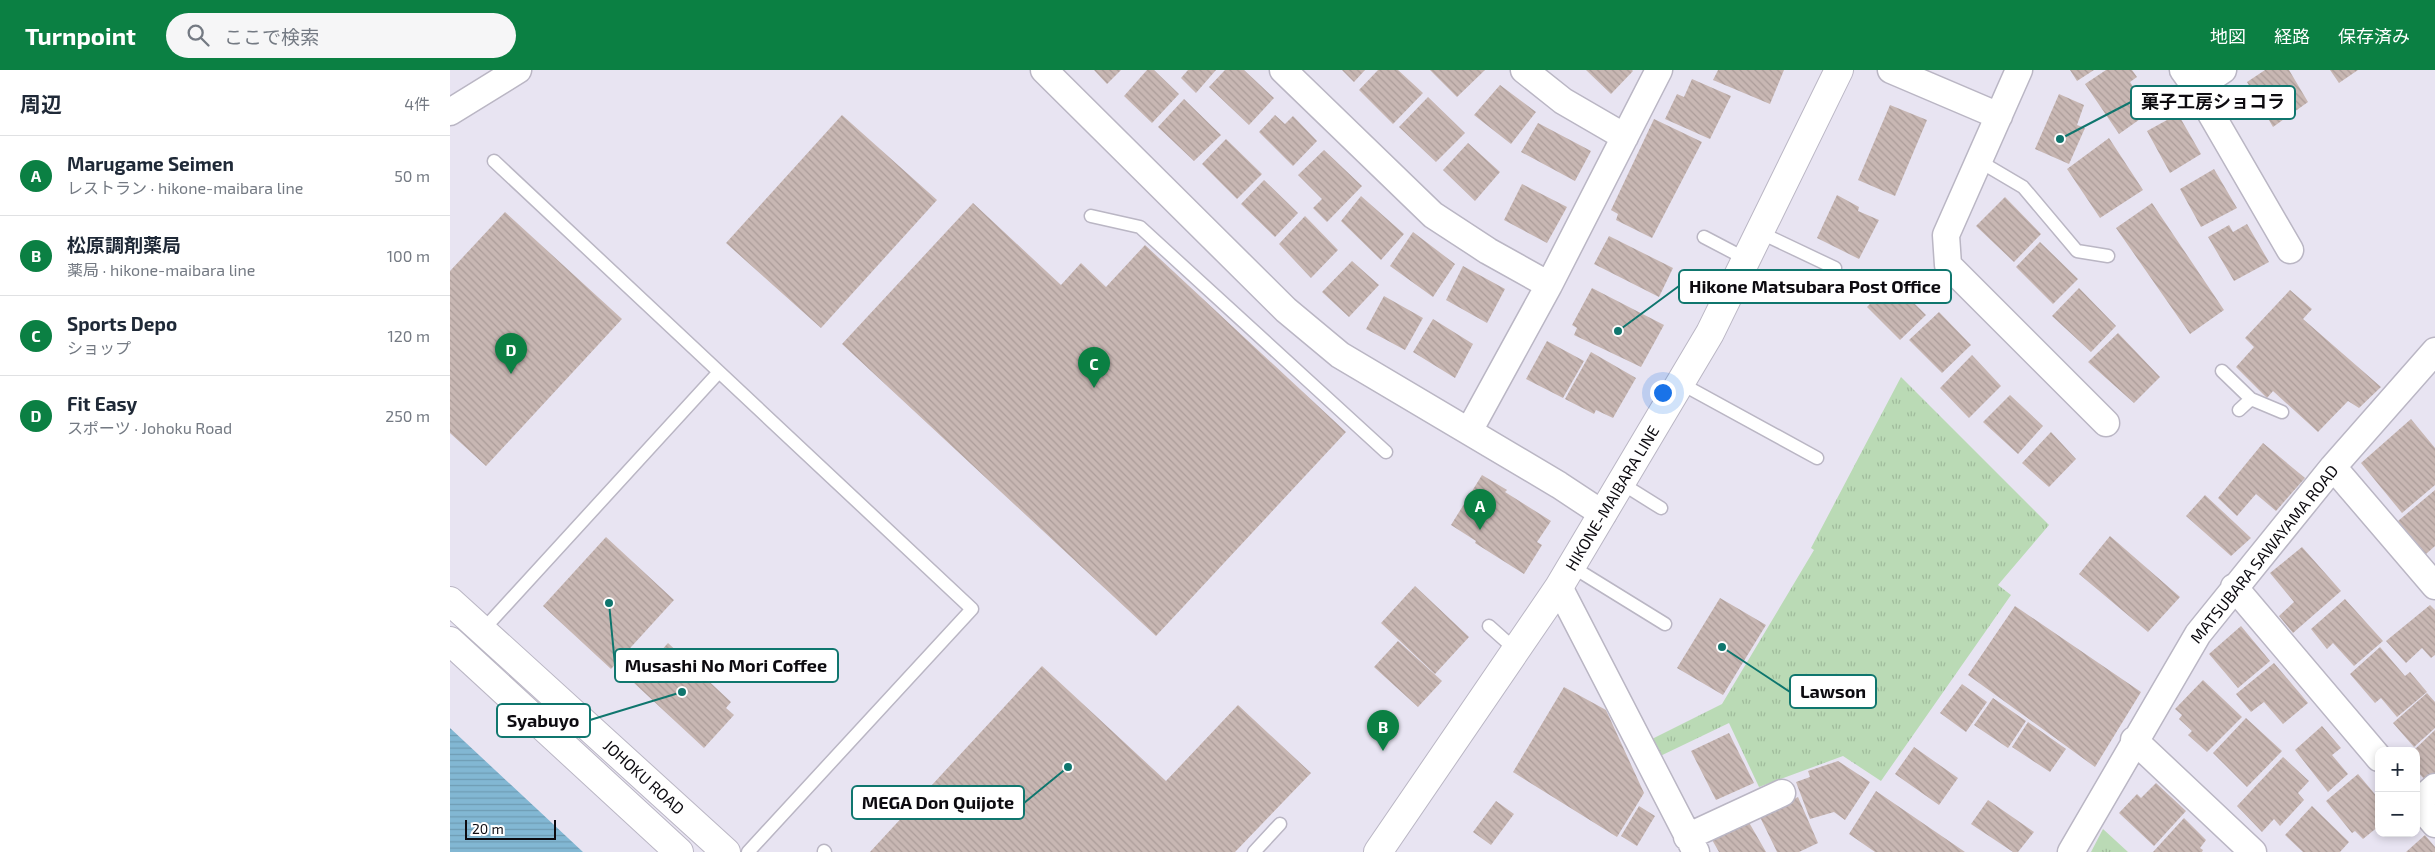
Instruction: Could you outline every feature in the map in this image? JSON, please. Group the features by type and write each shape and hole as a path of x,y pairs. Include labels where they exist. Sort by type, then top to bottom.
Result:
{"main road":[{"name":"HIKONE-MAIBARA LINE","path":"1387,849 1565,577 1710,333 1839,70"},
{"name":"JOHOKU ROAD","path":"450,601 726,852"},
{"name":"JOHOKU ROAD","path":"450,641 679,852"}],"street":[{"path":"450,112 518,70"},
{"path":"1044,70 1286,310 1340,355 1469,431 1603,514"},
{"path":"1283,70 1433,215 1488,251 1549,285"},
{"path":"1524,70 1563,101 1625,137"},
{"path":"1469,431 1549,285 1659,70"},
{"path":"1891,70 1999,116"},
{"path":"2019,70 1946,235 1948,265 2106,423"},
{"path":"2223,70 2190,79 2290,250"},
{"name":"MATSUBARA SAWAYAMA ROAD","path":"2071,852 2134,740 2169,667 2198,634 2230,583 2435,351"},
{"path":"2333,468 2435,586"},
{"path":"1565,577 1691,844 1782,793"},
{"path":"2230,583 2375,753"},
{"path":"2134,740 2253,852"},
{"path":"2420,800 2435,787"},
{"path":"2420,807 2435,824"}],"lane":[{"path":"494,161 972,609 748,852"},
{"path":"1979,161 2023,186 2077,251 2108,256"},
{"path":"1091,216 1140,227 1386,452"},
{"path":"1759,232 1835,268"},
{"path":"1704,237 1746,259"},
{"path":"482,631 719,372"},
{"path":"2222,372 2251,399 2282,412"},
{"path":"1680,383 1817,458"},
{"path":"2239,410 2251,399"},
{"path":"1621,483 1661,508"},
{"path":"1565,577 1665,624"},
{"path":"1489,626 1517,651"},
{"path":"1254,852 1280,824"}],"green space":[{"path":"1901,377 2049,525 1998,585 2011,595 1881,781 1843,756 1759,787 1729,723 1654,759 1648,741 1722,704 1814,550 1811,548"},
{"path":"2103,829 2128,852 2091,852"}],"water":[{"path":"450,728 583,852 450,852"}],"building":[{"path":"1094,70 1121,70 1107,84"},
{"path":"1147,70 1154,70 1179,94 1152,123 1124,96"},
{"path":"1188,70 1216,70 1196,93 1181,78"},
{"path":"1225,70 1244,70 1274,98 1249,125 1209,87"},
{"path":"1342,70 1365,70 1354,82"},
{"path":"1378,70 1398,70 1423,93 1393,124 1359,90"},
{"path":"1430,70 1485,70 1457,97"},
{"path":"1586,70 1632,70 1633,71 1611,94"},
{"path":"1718,70 1784,70 1770,104 1713,80"},
{"path":"2070,70 2094,70 2077,81"},
{"path":"2106,70 2132,70 2137,77 2130,82 2150,112 2119,134 2085,84"},
{"path":"2265,70 2289,70 2308,102 2273,127 2247,82"},
{"path":"2330,70 2358,70 2339,83"},
{"path":"1692,79 1731,96 1710,139 1665,119 1677,94 1684,97"},
{"path":"1500,85 1536,112 1511,144 1474,115"},
{"path":"2059,94 2084,105 2077,125 2085,128 2069,164 2035,149"},
{"path":"1428,97 1465,133 1436,162 1399,127"},
{"path":"1184,99 1221,135 1194,161 1158,127"},
{"path":"1890,105 1927,120 1895,196 1858,180"},
{"path":"2178,114 2201,154 2170,173 2147,131"},
{"path":"842,115 937,200 821,328 726,243"},
{"path":"1275,115 1285,124 1293,116 1317,141 1293,166 1259,132"},
{"path":"1654,119 1702,142 1652,238 1616,220 1618,214 1611,210"},
{"path":"1538,123 1591,151 1575,181 1521,152"},
{"path":"2109,138 2143,190 2100,218 2067,169"},
{"path":"1226,139 1262,174 1237,199 1202,164"},
{"path":"1468,143 1500,172 1475,201 1443,170"},
{"path":"1324,150 1362,186 1327,222 1313,208 1322,199 1298,175"},
{"path":"2214,169 2237,208 2201,227 2180,189"},
{"path":"1264,180 1298,213 1275,237 1241,204"},
{"path":"1522,184 1567,207 1547,243 1504,220"},
{"path":"1837,195 1859,207 1858,211 1879,220 1859,259 1817,238"},
{"path":"1361,196 1404,234 1381,260 1341,221"},
{"path":"2005,197 2041,234 2014,262 1976,226"},
{"path":"973,203 1061,285 1081,263 1106,287 1145,245 1346,432 1156,636 842,344"},
{"path":"2152,203 2224,310 2190,334 2116,228"},
{"path":"505,212 622,319 486,466 450,433 450,271"},
{"path":"1305,216 1338,250 1311,278 1279,244"},
{"path":"2247,224 2269,262 2234,281 2208,237 2229,225 2233,232"},
{"path":"1413,232 1455,264 1433,297 1390,266"},
{"path":"1609,236 1673,268 1659,297 1594,264"},
{"path":"2040,242 2078,279 2053,304 2016,267"},
{"path":"1352,261 1379,285 1349,317 1322,292"},
{"path":"1463,266 1505,289 1487,323 1446,300"},
{"path":"1895,278 1917,300 1914,303 1926,315 1900,340 1867,307"},
{"path":"1592,288 1664,325 1641,367 1574,335 1577,328 1572,325"},
{"path":"2079,288 2116,326 2091,352 2052,316"},
{"path":"2290,290 2312,309 2303,319 2381,387 2359,408 2348,401 2318,432 2273,391 2267,398 2236,367 2254,347 2245,338"},
{"path":"1384,296 1423,318 1405,350 1366,329"},
{"path":"1939,312 1971,345 1942,373 1909,340"},
{"path":"1433,319 1473,344 1455,378 1413,352"},
{"path":"2118,333 2160,377 2134,403 2088,362"},
{"path":"1547,341 1584,361 1563,398 1526,379"},
{"path":"1591,352 1636,378 1613,418 1596,410 1594,414 1565,399"},
{"path":"1972,355 2001,386 1969,418 1940,388"},
{"path":"2010,395 2043,426 2018,454 1983,422"},
{"path":"2411,419 2435,448 2435,485 2402,513 2361,463"},
{"path":"2051,432 2076,459 2049,487 2022,463"},
{"path":"2263,443 2305,478 2276,511 2256,494 2237,516 2218,498"},
{"path":"1482,475 1551,521 1537,542 1542,545 1524,574 1475,543 1476,541 1451,525"},
{"path":"2435,490 2435,546 2426,554 2398,521"},
{"path":"2205,495 2251,538 2231,556 2186,516"},
{"path":"2110,536 2180,597 2148,632 2079,574"},
{"path":"606,537 674,600 611,669 543,606"},
{"path":"2302,547 2341,591 2293,633 2279,616 2294,602 2270,573"},
{"path":"1415,586 1469,637 1435,674 1381,623"},
{"path":"1720,598 1766,625 1723,695 1677,668"},
{"path":"2345,599 2383,641 2354,666 2333,643 2327,649 2311,629"},
{"path":"2430,605 2435,610 2435,655 2431,658 2422,648 2406,663 2386,641"},
{"path":"2015,606 2141,692 2095,767 1968,675"},
{"path":"2241,626 2270,661 2238,688 2209,654"},
{"path":"1398,641 1442,681 1418,707 1374,667"},
{"path":"668,643 731,702 726,708 734,715 704,748 633,682"},
{"path":"2380,647 2405,676 2410,672 2427,692 2397,717 2381,698 2375,703 2350,674"},
{"path":"2274,663 2308,703 2283,724 2264,702 2251,712 2236,694"},
{"path":"1042,666 1166,781 1238,705 1311,773 1235,852 870,852"},
{"path":"2203,680 2242,717 2207,752 2188,735 2192,731 2179,719 2182,715 2175,709"},
{"path":"1962,684 1987,702 1966,732 1940,713"},
{"path":"1564,687 1606,710 1644,793 1617,837 1513,772"},
{"path":"2427,693 2435,702 2435,728 2414,747 2393,723"},
{"path":"1993,698 2026,721 2008,748 1974,725"},
{"path":"2246,718 2282,751 2247,787 2213,753"},
{"path":"2028,722 2066,749 2050,772 2012,747"},
{"path":"2322,726 2341,748 2332,755 2348,774 2328,792 2295,750"},
{"path":"2435,730 2435,773 2426,781 2420,774 2420,747 2417,747"},
{"path":"1729,733 1754,783 1716,800 1691,751"},
{"path":"1914,747 1958,778 1939,805 1895,774"},
{"path":"2283,757 2309,781 2298,793 2304,800 2280,826 2274,819 2262,832 2237,806"},
{"path":"1838,761 1870,782 1845,820 1834,812 1810,819 1796,782 1810,777 1808,771"},
{"path":"2358,774 2375,794 2375,829 2363,839 2355,831 2352,833 2326,801"},
{"path":"2156,783 2186,811 2154,846 2119,813 2137,794 2141,798"},
{"path":"1876,791 1965,852 1875,852 1849,834"},
{"path":"1798,797 1818,843 1799,852 1777,852 1759,815"},
{"path":"1988,800 2034,832 2018,852 2013,852 1971,824"},
{"path":"1496,801 1514,814 1491,845 1473,832"},
{"path":"1639,806 1655,816 1637,846 1621,836"},
{"path":"2312,806 2349,842 2340,852 2303,852 2285,835"},
{"path":"2184,818 2206,840 2200,848 2203,850 2202,852 2153,852"},
{"path":"1747,819 1766,852 1719,852 1711,838"},
{"path":"2425,835 2435,847 2435,852 2406,852"}],"place":[{"name":"菓子工房ショコラ","path":"2060,139"},
{"name":"Hikone Matsubara Post Office","path":"1618,331"},
{"name":"Fit Easy","path":"511,374"},
{"name":"Sports Depo","path":"1094,388"},
{"name":"Marugame Seimen","path":"1480,530"},
{"name":"Musashi No Mori Coffee","path":"609,603"},
{"name":"Lawson","path":"1722,647"},
{"name":"Syabuyo","path":"682,692"},
{"name":"松原調剤薬局","path":"1383,751"},
{"name":"MEGA Don Quijote","path":"1068,767"}]}
